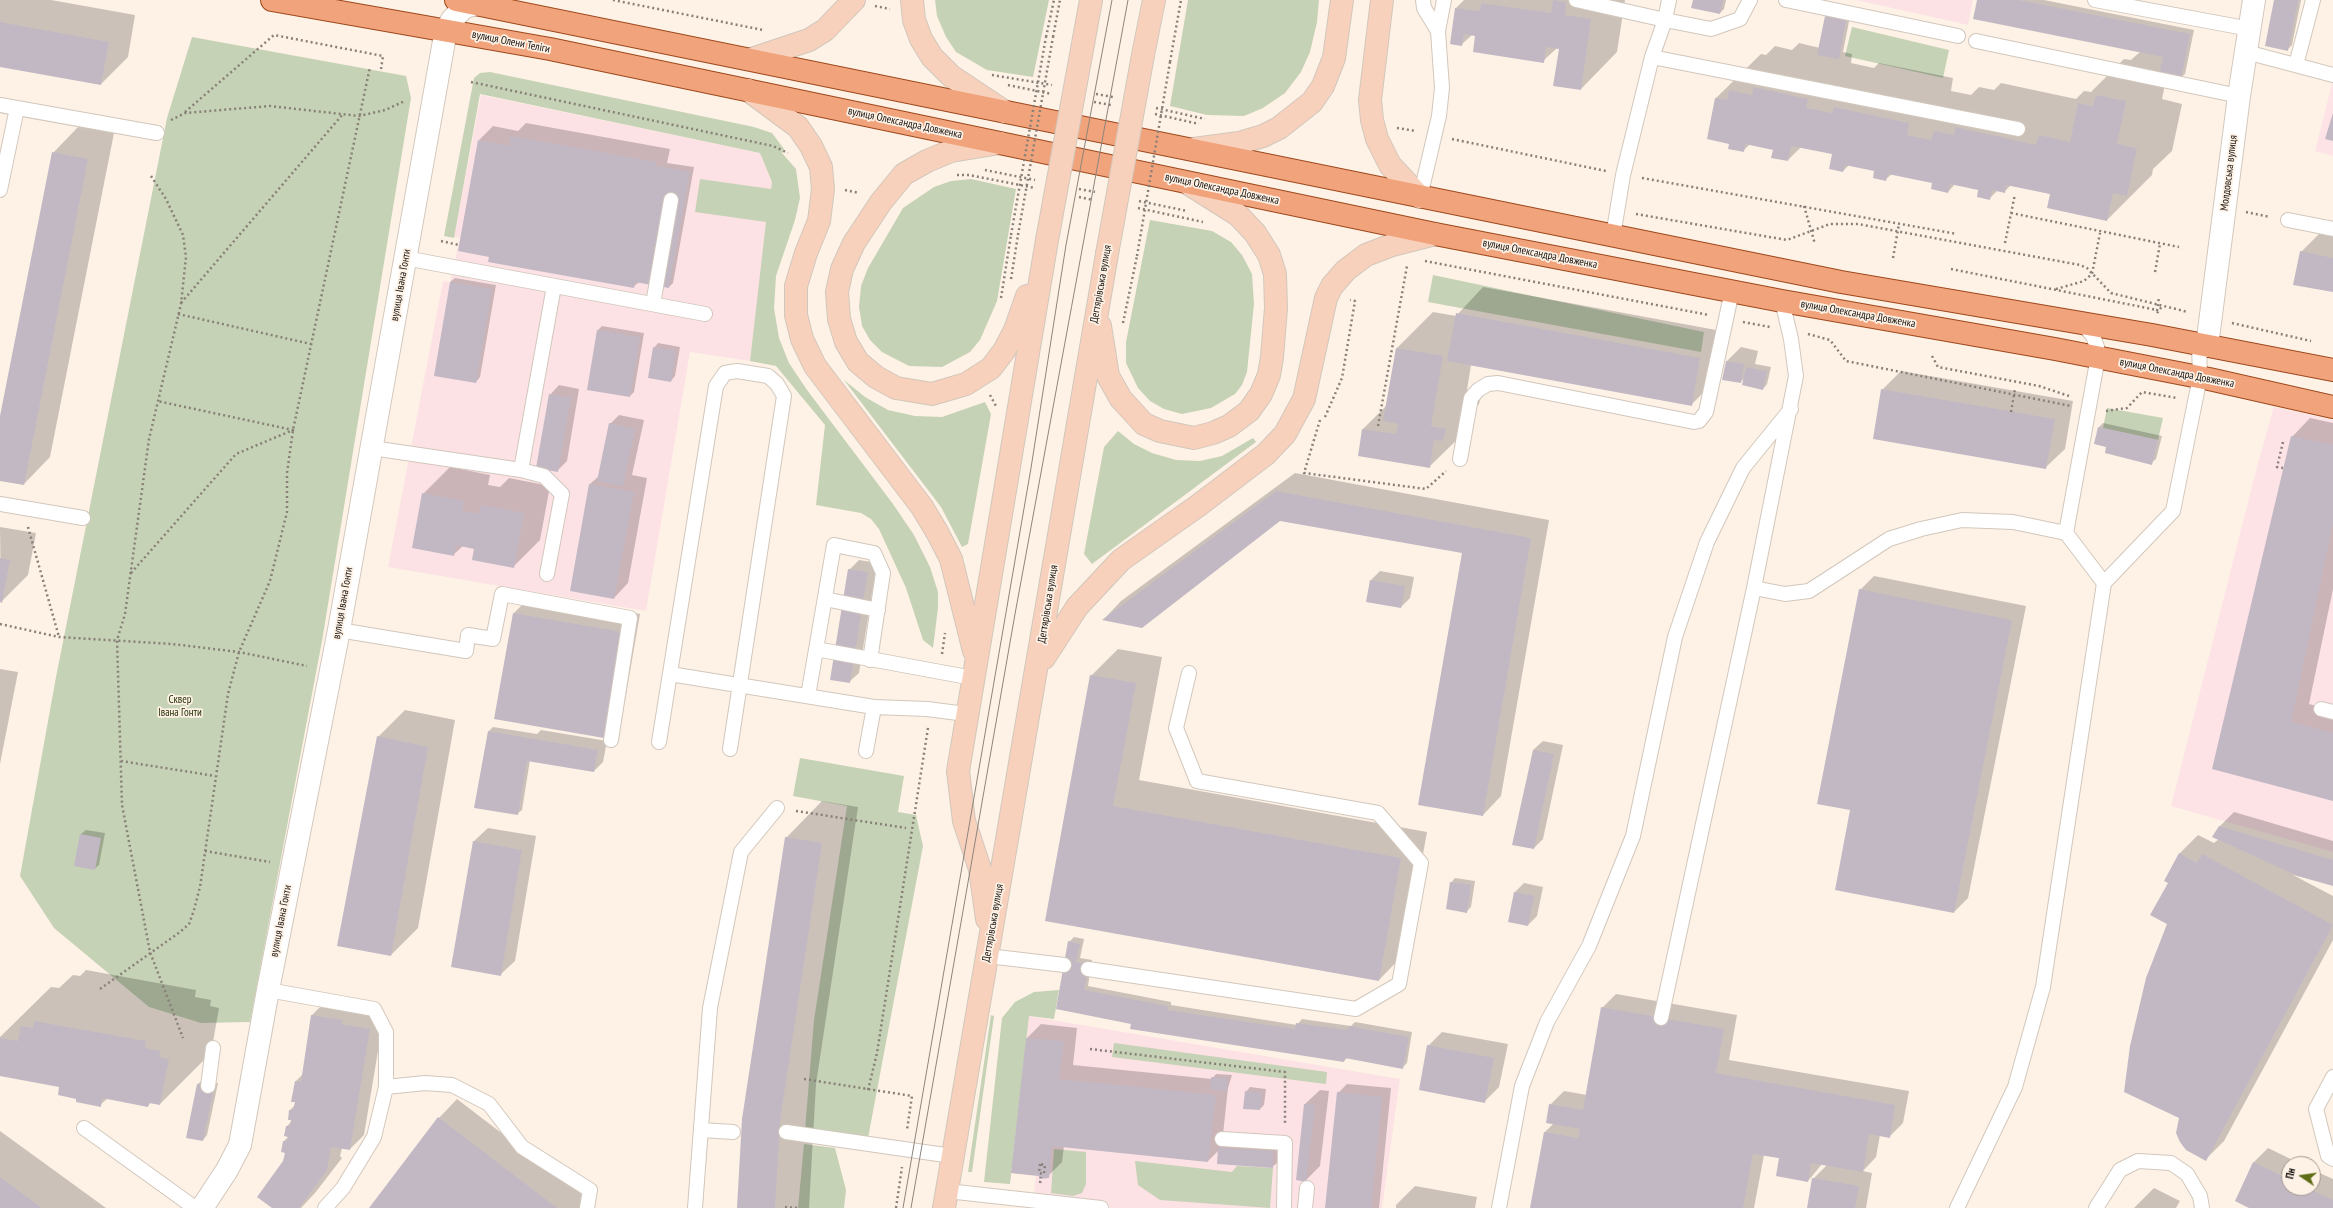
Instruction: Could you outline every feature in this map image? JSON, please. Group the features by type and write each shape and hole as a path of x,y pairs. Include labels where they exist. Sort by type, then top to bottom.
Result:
{"main road":[{"name":"вулиця Олени Теліги","path":"272,0 446,30 748,90"},
{"path":"456,0 752,59 1184,150 1840,282 2082,323 2333,370"},
{"path":"752,59 809,40 825,30 854,0"},
{"path":"912,0 914,20 921,39 932,57 951,76 1005,112"},
{"path":"989,948 980,869 964,821 958,772 966,714 975,670 1047,240 1091,0"},
{"name":"Дегтярівська вулиця","path":"946,1199 952,1156 1038,670 1106,254 1154,0"},
{"path":"1184,150 1239,143 1263,136 1279,128 1312,102 1323,86 1334,58 1342,0"},
{"path":"1382,0 1370,100 1372,120 1377,139 1390,165 1420,197"},
{"path":"748,90 798,127 811,146 821,167 824,190 819,221 806,253 796,286 796,315 802,339 815,366 922,507 937,532 955,572 975,670"},
{"name":"вулиця Олександра Довженка","path":"748,90 1435,234 1782,301 2098,357 2204,378 2333,407"},
{"path":"1001,143 951,151 927,161 904,174 881,202 854,243 842,269 837,292 839,319 846,342 858,362 876,377 896,388 932,394 954,389 981,376 1004,351 1015,330 1047,240"},
{"path":"1097,306 1108,376 1121,399 1144,424 1160,431 1194,438 1213,433 1229,426 1249,411 1261,394 1269,375 1276,308 1276,274 1269,255 1255,233 1238,215 1182,180"},
{"path":"1038,670 1076,607 1121,560 1199,506 1266,454 1285,434 1304,399 1326,298 1332,286 1346,270 1366,255 1392,245 1435,234"}],"street":[{"name":"Молдовська вулиця","path":"2203,345 2254,0"},
{"name":"вулиця Івана Гонти","path":"202,1208 227,1170 240,1145 268,990 339,630 446,30 452,20 464,7 477,4"}],"lane":[{"path":"1423,0 1424,8 1438,31"},
{"path":"1420,197 1439,116 1442,88 1438,31 1444,0"},
{"path":"1613,236 1623,175 1652,57 1665,20 1669,0"},
{"path":"1584,1 1711,29 1740,19 1750,0"},
{"path":"1786,0 1958,36"},
{"path":"2095,0 2250,29"},
{"path":"2296,65 2313,0"},
{"path":"1976,41 2239,96"},
{"path":"2246,52 2333,75"},
{"path":"1652,57 2018,129"},
{"path":"0,105 162,128"},
{"path":"0,190 17,108"},
{"path":"653,304 671,200"},
{"path":"2288,220 2333,229"},
{"path":"405,258 705,314"},
{"path":"521,470 554,286"},
{"path":"1460,459 1471,398 1478,390 1488,384 1498,383 1694,422 1699,421 1706,412 1732,291"},
{"path":"1662,1018 1791,409 1796,376 1789,330 1782,301"},
{"path":"2066,533 2090,408 2098,357 2097,347 2093,336 2082,323"},
{"path":"1957,1208 2015,1087 2043,987 2104,583 2174,511 2196,402 2204,378 2203,345"},
{"path":"659,742 716,386 725,373 737,371 768,376 781,381 784,396 730,749"},
{"path":"1499,1208 1522,1086 1547,1022 1589,946 1633,836 1675,637 1707,542 1743,468 1791,409"},
{"path":"372,448 521,470 544,476 562,494 547,574"},
{"path":"0,504 83,518"},
{"path":"1754,588 1786,594 1809,591 1889,539 1921,529 1962,520 2013,522 2066,533 2104,583"},
{"path":"808,696 834,545 874,553 883,573 870,660"},
{"path":"339,630 466,651 468,635 493,639 502,594 630,618 611,740"},
{"path":"825,599 878,610"},
{"path":"816,648 870,660 939,672 975,670"},
{"path":"1088,969 1356,1009 1399,984 1421,863 1378,813 1197,781 1176,728 1188,673"},
{"path":"670,674 874,707 931,710 966,714"},
{"path":"866,751 874,707"},
{"path":"695,1208 710,1008 740,852 777,808"},
{"path":"989,948 1064,965"},
{"path":"268,990 374,1009 386,1032 386,1087 374,1137 343,1188 325,1208"},
{"path":"208,1086 213,1048"},
{"path":"2333,1077 2316,1109 2328,1156 2333,1159"},
{"path":"386,1087 425,1083 452,1085 489,1104 522,1147 590,1190 587,1208"},
{"path":"84,1128 195,1208"},
{"path":"701,1130 733,1132"},
{"path":"786,1132 952,1156"},
{"path":"1222,1139 1285,1143 1284,1208"},
{"path":"2096,1208 2120,1170 2138,1161 2171,1163 2187,1174 2200,1196 2202,1208"},
{"path":"1305,1208 1307,1188"},
{"path":"946,1199 1101,1208"}],"path":[{"path":"613,0 764,30"},
{"path":"1000,302 1046,37 1054,0"},
{"path":"1010,286 1060,0"},
{"path":"1122,329 1137,256 1181,0"},
{"path":"162,128 185,113 274,35 383,56 381,69"},
{"path":"100,989 189,924 200,887 228,694 239,652 270,580 287,512 287,473 293,430 370,67"},
{"path":"185,113 270,106 359,116 385,110 405,101"},
{"path":"181,304 343,114"},
{"path":"1394,127 1623,175 1957,234"},
{"path":"151,176 166,199 183,235 186,257 181,304 149,439 126,614 117,640 120,761 122,805 150,952 183,1038"},
{"path":"2005,243 2015,194"},
{"path":"1804,206 1815,244"},
{"path":"1617,211 1774,239 1787,240 1830,224 1848,223 1898,231 2080,265 2112,293 2190,312"},
{"path":"2243,211 2288,220"},
{"path":"2011,213 2100,233 2179,247"},
{"path":"1893,258 1899,224"},
{"path":"2055,289 2084,280 2092,274 2100,233"},
{"path":"441,242 459,245"},
{"path":"2155,272 2160,244"},
{"path":"1421,261 1825,337 1846,361 2014,395 2111,411 2124,409 2142,392 2196,402"},
{"path":"1378,426 1407,266"},
{"path":"1951,269 2157,310"},
{"path":"2159,297 2156,315 2163,305"},
{"path":"1349,299 1355,301 1342,378 1323,416 1304,473 1426,489 1460,459"},
{"path":"178,314 312,344"},
{"path":"2227,322 2318,342"},
{"path":"1932,356 1938,366 2039,386 2069,396"},
{"path":"981,376 996,406 995,414"},
{"path":"2011,412 2015,389"},
{"path":"157,401 293,430"},
{"path":"131,574 236,454 293,430"},
{"path":"2283,442 2277,467 2283,468"},
{"path":"23,508 59,636"},
{"path":"0,624 59,636 239,652 307,666"},
{"path":"939,672 945,631"},
{"path":"868,1090 877,1053 931,710"},
{"path":"120,761 215,776"},
{"path":"777,808 906,828"},
{"path":"205,851 270,862"},
{"path":"1090,1049 1285,1072 1285,1143"},
{"path":"804,1079 912,1096 896,1208"},
{"path":"785,1207 797,1208"}],"shaded area":[{"path":"1856,0 1973,0 1968,25"},
{"path":"2333,80 2333,156 2315,151"},
{"path":"481,95 760,153 772,182 750,361 690,352 646,611 388,567 443,281 450,282 460,238 454,237"},
{"path":"2274,407 2333,420 2333,852 2171,806 2258,463"},
{"path":"1029,1016 1400,1079 1382,1208 1032,1208 1036,1176 1011,1173"}],"green space":[{"path":"935,0 1049,0 1033,77 987,70 956,52 946,37 937,16"},
{"path":"1188,0 1319,0 1317,22 1310,52 1301,72 1285,93 1263,108 1244,116 1207,115 1170,106"},
{"path":"1852,27 1949,50 1943,78 1845,56"},
{"name":"Сквер Івана Гонти","path":"192,37 406,76 411,98 322,641 250,1022 201,1023 149,1007 54,928 20,876 56,677 167,118"},
{"path":"490,72 754,127 772,133 784,149 782,153 796,169 800,198 795,220 776,276 774,308 779,338 789,363 807,390 893,504 914,535 930,567 938,592 938,608 933,648 923,640 906,588 879,529 871,519 861,513 816,505 825,425 776,366 750,361 766,222 695,212 700,179 771,189 772,182 760,153 480,94 454,238 444,236 474,78 480,73"},
{"path":"971,179 1016,189 997,301 980,340 970,352 942,367 909,366 882,352 870,340 862,326 859,307 861,286 868,268 903,208 934,187 951,181"},
{"path":"1150,220 1212,231 1231,242 1242,255 1252,274 1254,304 1247,372 1242,385 1235,394 1211,408 1182,414 1164,409 1150,401 1138,388 1126,363 1126,342"},
{"path":"1433,275 1704,332 1701,352 1428,302"},
{"path":"844,380 865,397 888,410 915,416 942,417 985,402 991,414 968,544 962,547 941,507"},
{"path":"2107,408 2163,418 2158,440 2103,428"},
{"path":"1118,431 1134,444 1152,453 1176,460 1200,461 1222,456 1253,438 1256,442 1092,564 1084,554 1104,447"},
{"path":"800,758 904,776 898,812 916,815 923,846 868,1138 805,1130 814,1020 847,806 793,796"},
{"path":"1059,990 1054,1019 1029,1016 1010,1184 984,1182 1002,1018 1015,1002 1034,992"},
{"path":"991,1015 994,1016 972,1172 968,1172"},
{"path":"1114,1043 1327,1072 1326,1084 1112,1057"},
{"path":"804,1144 835,1148 846,1190 844,1208 798,1208"},
{"path":"1054,1149 1086,1152 1086,1184 1082,1193 1073,1196 1051,1193"},
{"path":"1135,1161 1232,1172 1237,1166 1273,1168 1270,1208 1160,1200 1138,1185"}],"building":[{"path":"1553,0 1566,2 1565,15 1591,19 1581,90 1553,86 1559,49 1546,47 1544,63 1473,52 1475,36 1464,34 1462,46 1450,44 1455,8 1480,11 1481,3 1551,13"},
{"path":"1693,0 1723,0 1720,14 1691,8"},
{"path":"1977,0 2019,0 2190,34 2181,79 2159,75 2163,57 1973,19"},
{"path":"2274,0 2298,0 2288,51 2265,46"},
{"path":"1825,16 1846,20 1839,59 1817,55"},
{"path":"0,22 109,42 101,85 0,67"},
{"path":"1753,87 1808,99 1806,108 1832,113 1834,107 1909,123 1907,135 1931,140 1934,131 1954,135 1955,127 2036,145 2039,135 2070,142 2078,103 2093,106 2096,95 2126,101 2117,144 2137,148 2127,196 2113,193 2107,221 2047,208 2050,194 2006,185 2005,193 1992,190 1990,200 1977,197 1978,190 1950,184 1948,193 1931,189 1932,183 1888,174 1886,181 1873,178 1874,171 1845,165 1843,172 1829,169 1832,154 1791,146 1788,161 1771,158 1773,150 1745,144 1744,152 1728,149 1729,144 1707,139 1715,98 1727,100 1729,90 1752,95"},
{"path":"2333,113 2333,141 2325,139"},
{"path":"511,136 656,162 656,166 690,172 669,288 635,282 634,288 488,262 489,257 458,251 478,140 509,146"},
{"path":"52,152 88,159 24,485 0,481 0,416"},
{"path":"2300,251 2333,258 2333,292 2293,285"},
{"path":"450,282 492,289 476,383 434,376"},
{"path":"1456,313 1700,358 1692,406 1447,361"},
{"path":"597,330 640,337 630,397 587,390"},
{"path":"653,347 676,351 671,382 648,378"},
{"path":"1396,348 1443,356 1431,426 1446,429 1443,441 1434,440 1430,468 1358,456 1362,429 1396,434 1398,424 1383,421"},
{"path":"1726,361 1744,364 1741,383 1722,380"},
{"path":"1746,367 1767,371 1763,390 1742,385"},
{"path":"1881,389 2055,419 2046,469 1873,439"},
{"path":"549,394 571,398 558,472 536,468"},
{"path":"609,423 635,429 623,486 597,481"},
{"path":"2098,427 2158,440 2152,465 2105,453 2106,447 2094,444"},
{"path":"2291,436 2333,445 2333,523 2291,722 2333,733 2333,801 2212,769"},
{"path":"589,484 634,492 614,599 570,591"},
{"path":"1276,491 1531,538 1483,816 1418,805 1462,553 1280,521 1142,628 1102,620"},
{"path":"422,493 464,501 462,511 479,514 481,505 524,513 514,568 472,560 474,549 456,545 454,556 412,548"},
{"path":"0,558 10,560 2,603 0,602"},
{"path":"848,569 868,572 850,683 830,680"},
{"path":"1370,580 1405,586 1401,608 1366,602"},
{"path":"1859,589 2012,620 1954,913 1835,890 1850,810 1817,804"},
{"path":"513,613 622,632 604,738 494,719"},
{"path":"1090,675 1136,683 1113,806 1401,858 1379,981 1045,921"},
{"path":"488,731 598,750 594,772 527,761 518,815 474,808"},
{"path":"377,736 428,747 391,956 337,946"},
{"path":"1533,750 1554,754 1534,849 1512,845"},
{"path":"2219,826 2333,860 2333,886 2298,876 2212,837"},
{"path":"80,834 101,838 95,870 74,866"},
{"path":"785,837 822,843 780,1121 775,1208 737,1208 742,1119"},
{"path":"473,841 522,850 501,976 451,967"},
{"path":"2179,853 2197,863 2202,854 2333,925 2206,1161 2186,1150 2180,1142 2176,1133 2179,1118 2124,1092 2130,1046 2146,978 2167,924 2150,915 2168,883 2164,881"},
{"path":"1450,882 1471,885 1467,913 1446,909"},
{"path":"1514,892 1534,896 1528,926 1508,922"},
{"path":"1068,941 1080,944 1076,962 1089,964 1084,990 1168,1006 1167,1010 1295,1029 1296,1023 1348,1030 1349,1026 1409,1037 1403,1069 1345,1058 1344,1062 1130,1029 1131,1024 1056,1009"},
{"path":"1601,1007 1724,1029 1716,1073 1895,1105 1890,1138 1869,1134 1863,1172 1811,1163 1808,1182 1776,1176 1779,1158 1753,1154 1743,1208 1530,1208 1544,1132 1578,1138 1580,1129 1546,1123 1549,1104 1583,1110"},
{"path":"311,1015 343,1020 341,1024 370,1029 350,1150 331,1147 327,1170 299,1208 272,1208 257,1197 283,1161 285,1153 281,1152 283,1141 287,1141 288,1137 284,1136 286,1126 290,1126 291,1120 288,1120 289,1110 293,1110 295,1102 291,1102 295,1081 301,1082"},
{"path":"34,1021 146,1041 145,1048 161,1051 159,1057 169,1059 160,1105 149,1103 148,1107 102,1098 101,1107 76,1102 76,1099 58,1095 59,1087 0,1076 0,1038 18,1041 21,1026 33,1028"},
{"path":"1026,1038 1064,1041 1059,1079 1216,1095 1208,1162 1052,1146 1049,1178 1039,1179 1039,1176 1011,1173"},
{"path":"1427,1045 1494,1058 1485,1103 1419,1090"},
{"path":"1211,1077 1228,1079 1227,1091 1210,1089"},
{"path":"197,1084 214,1087 203,1141 186,1138"},
{"path":"1245,1091 1262,1093 1260,1110 1243,1109"},
{"path":"1337,1092 1382,1097 1371,1208 1325,1208"},
{"path":"1304,1104 1315,1105 1306,1182 1296,1180"},
{"path":"438,1117 557,1208 369,1208"},
{"path":"1218,1148 1273,1151 1273,1168 1217,1164"},
{"path":"2253,1162 2281,1175 2281,1196 2321,1196 2321,1194 2333,1200 2333,1208 2249,1208 2235,1201"},
{"path":"0,1177 42,1208 0,1208"},
{"path":"1812,1178 1859,1186 1855,1208 1807,1208"}],"tram line":[{"path":"903,1208 1031,468 1066,245 1112,0"},
{"path":"911,1208 1015,614 1128,0"}]}
